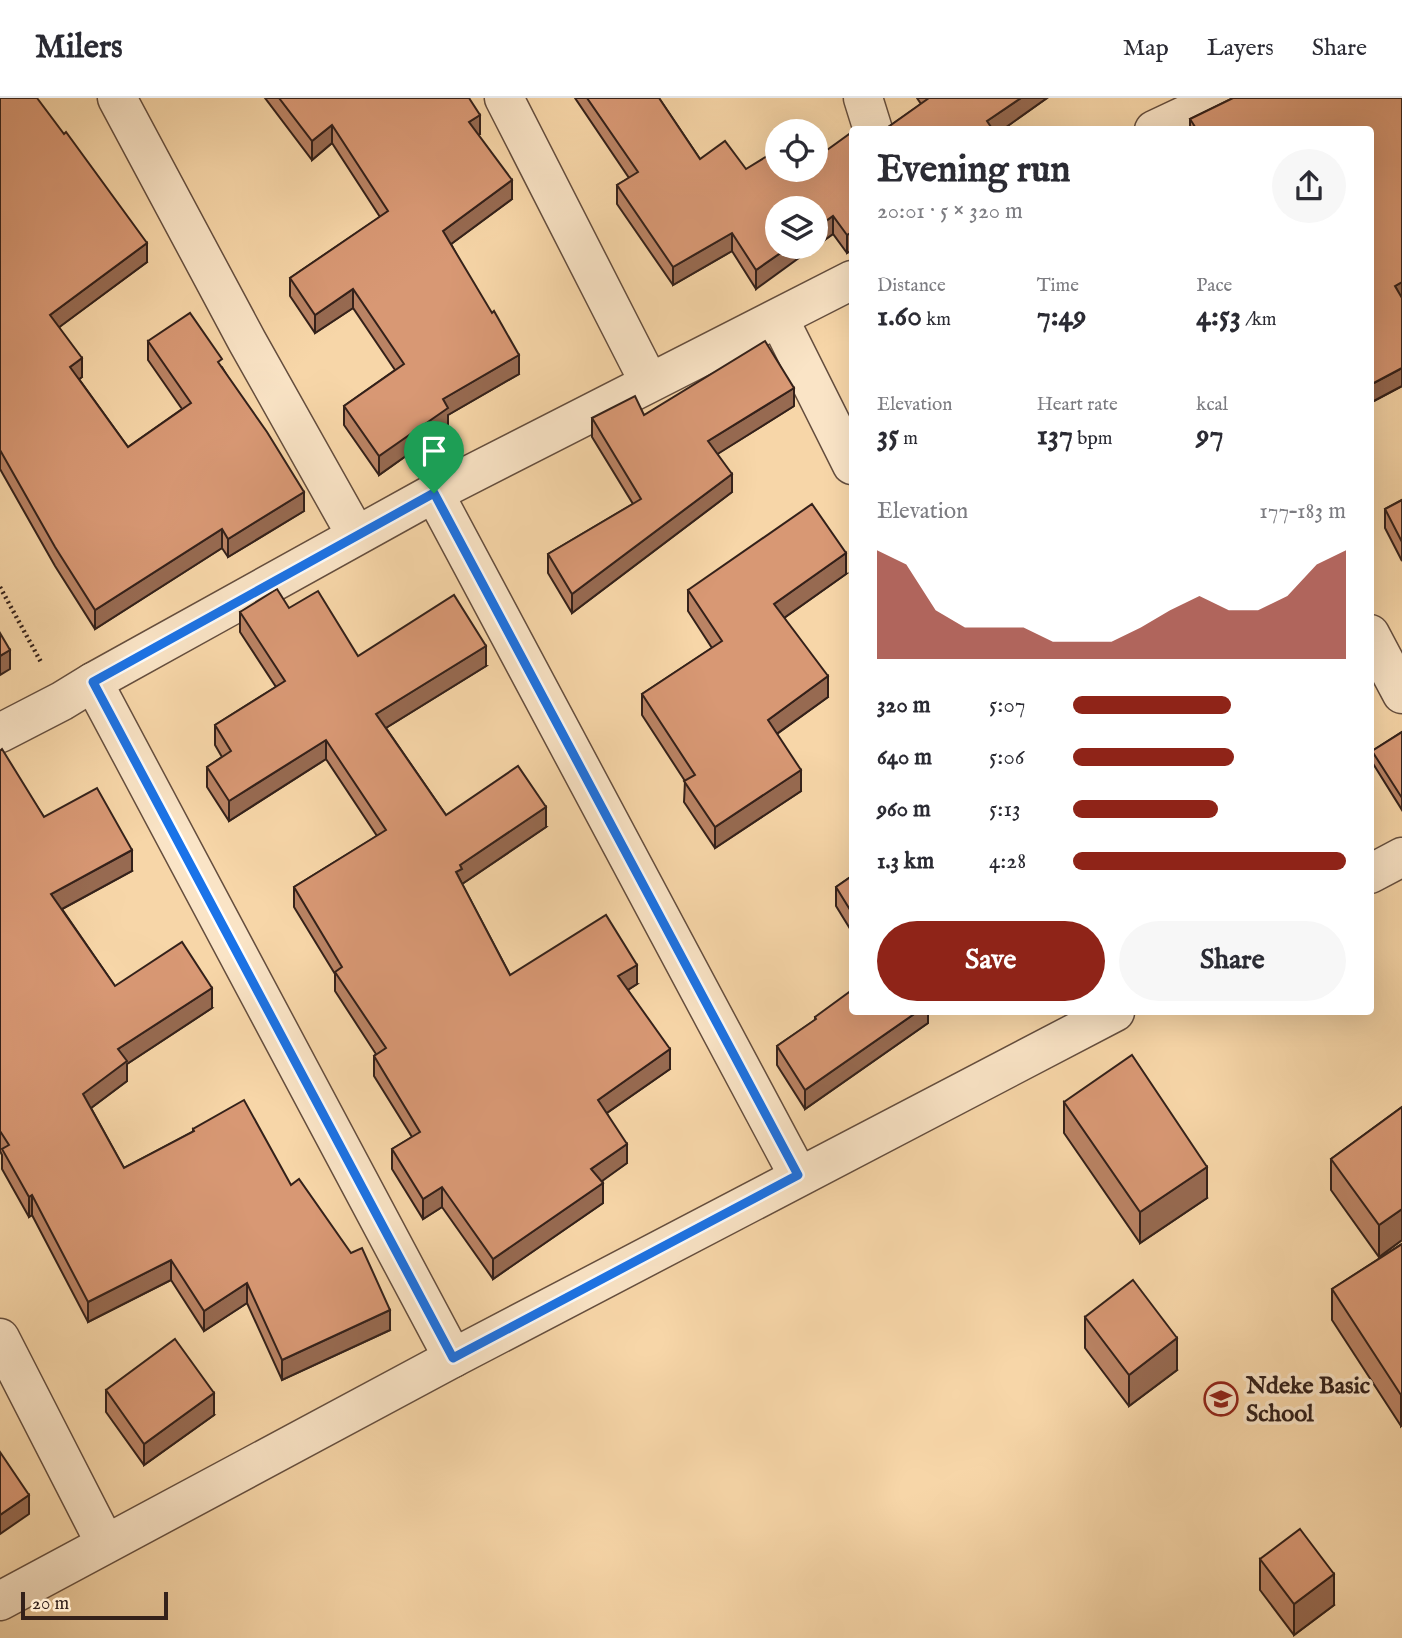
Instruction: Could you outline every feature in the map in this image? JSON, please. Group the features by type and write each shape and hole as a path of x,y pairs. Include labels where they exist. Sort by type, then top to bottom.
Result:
{"street":[{"path":"117,98 247,341 356,535"},
{"path":"504,98 649,383"},
{"path":"863,98 872,126"},
{"path":"1162,126 1222,98"},
{"path":"0,733 434,493 849,282"},
{"path":"779,319 849,459"},
{"path":"434,493 798,1175"},
{"path":"1374,642 1402,694"},
{"path":"78,691 453,1358"},
{"path":"1374,872 1402,857"},
{"path":"0,1601 104,1543 798,1175 1109,1015"},
{"path":"0,1338 104,1543"}],"path":[{"path":"0,587 78,691"}],"building":[{"path":"0,98 37,98 64,134 66,132 147,243 50,315 82,358 70,367 128,447 191,403 148,341 190,313 222,359 218,362 267,432 304,492 228,539 222,529 95,610 55,547 0,450"},
{"path":"279,98 469,98 480,115 469,122 512,180 443,231 519,355 443,399 448,408 379,456 344,406 404,364 353,289 315,315 290,278 388,211 332,125 312,141"},
{"path":"587,98 659,98 700,159 725,141 746,169 765,157 765,182 828,182 828,149 849,134 849,234 847,235 833,216 828,220 828,196 765,196 765,259 772,259 756,270 732,233 673,267 617,185 638,172"},
{"path":"929,98 1021,98 987,121 990,126 890,126"},
{"path":"1233,98 1402,98 1402,282 1395,286 1402,298 1402,368 1374,383 1374,126 1194,126 1190,119"},
{"path":"765,341 794,388 708,441 732,474 572,594 548,554 641,499 592,418 635,396 644,415"},
{"path":"1402,500 1402,542 1385,509"},
{"path":"812,504 846,553 774,604 828,676 768,720 801,770 715,827 684,781 695,775 642,694 722,641 688,590"},
{"path":"277,589 289,608 318,591 358,656 454,595 486,646 376,714 446,815 518,766 546,807 460,865 462,869 456,872 510,975 606,915 637,965 618,976 670,1049 598,1100 627,1144 591,1169 603,1183 493,1259 442,1187 423,1199 392,1149 420,1132 374,1056 386,1048 335,972 342,967 294,887 386,830 326,740 229,801 207,767 231,751 215,725 285,681 240,612"},
{"path":"0,633 10,650 0,656"},
{"path":"1402,732 1402,798 1374,754 1374,750"},
{"path":"2,749 44,817 97,788 132,850 51,894 115,986 182,942 212,988 118,1049 127,1061 83,1094 124,1168 194,1131 193,1129 244,1100 291,1185 299,1179 351,1253 362,1248 390,1310 282,1360 247,1283 204,1311 171,1260 88,1302 32,1195 29,1197 2,1149 9,1145 0,1131"},
{"path":"849,878 849,908 836,887"},
{"path":"849,992 849,1015 913,1015 805,1090 777,1046 816,1019 815,1017"},
{"path":"1132,1055 1207,1167 1140,1212 1064,1102"},
{"path":"1402,1107 1402,1209 1379,1225 1331,1159"},
{"path":"1402,1244 1402,1394 1401,1395 1332,1289"},
{"path":"1133,1280 1177,1338 1129,1375 1085,1317"},
{"path":"175,1339 214,1393 144,1444 106,1390"},
{"path":"0,1452 29,1495 0,1515"},
{"path":"1300,1529 1334,1574 1294,1604 1260,1559"}],"place":[{"name":"Ndeke Basic School","path":"1221,1399"}],"route":[{"path":"434,493 798,1175 453,1358 93,682 434,493"}]}
